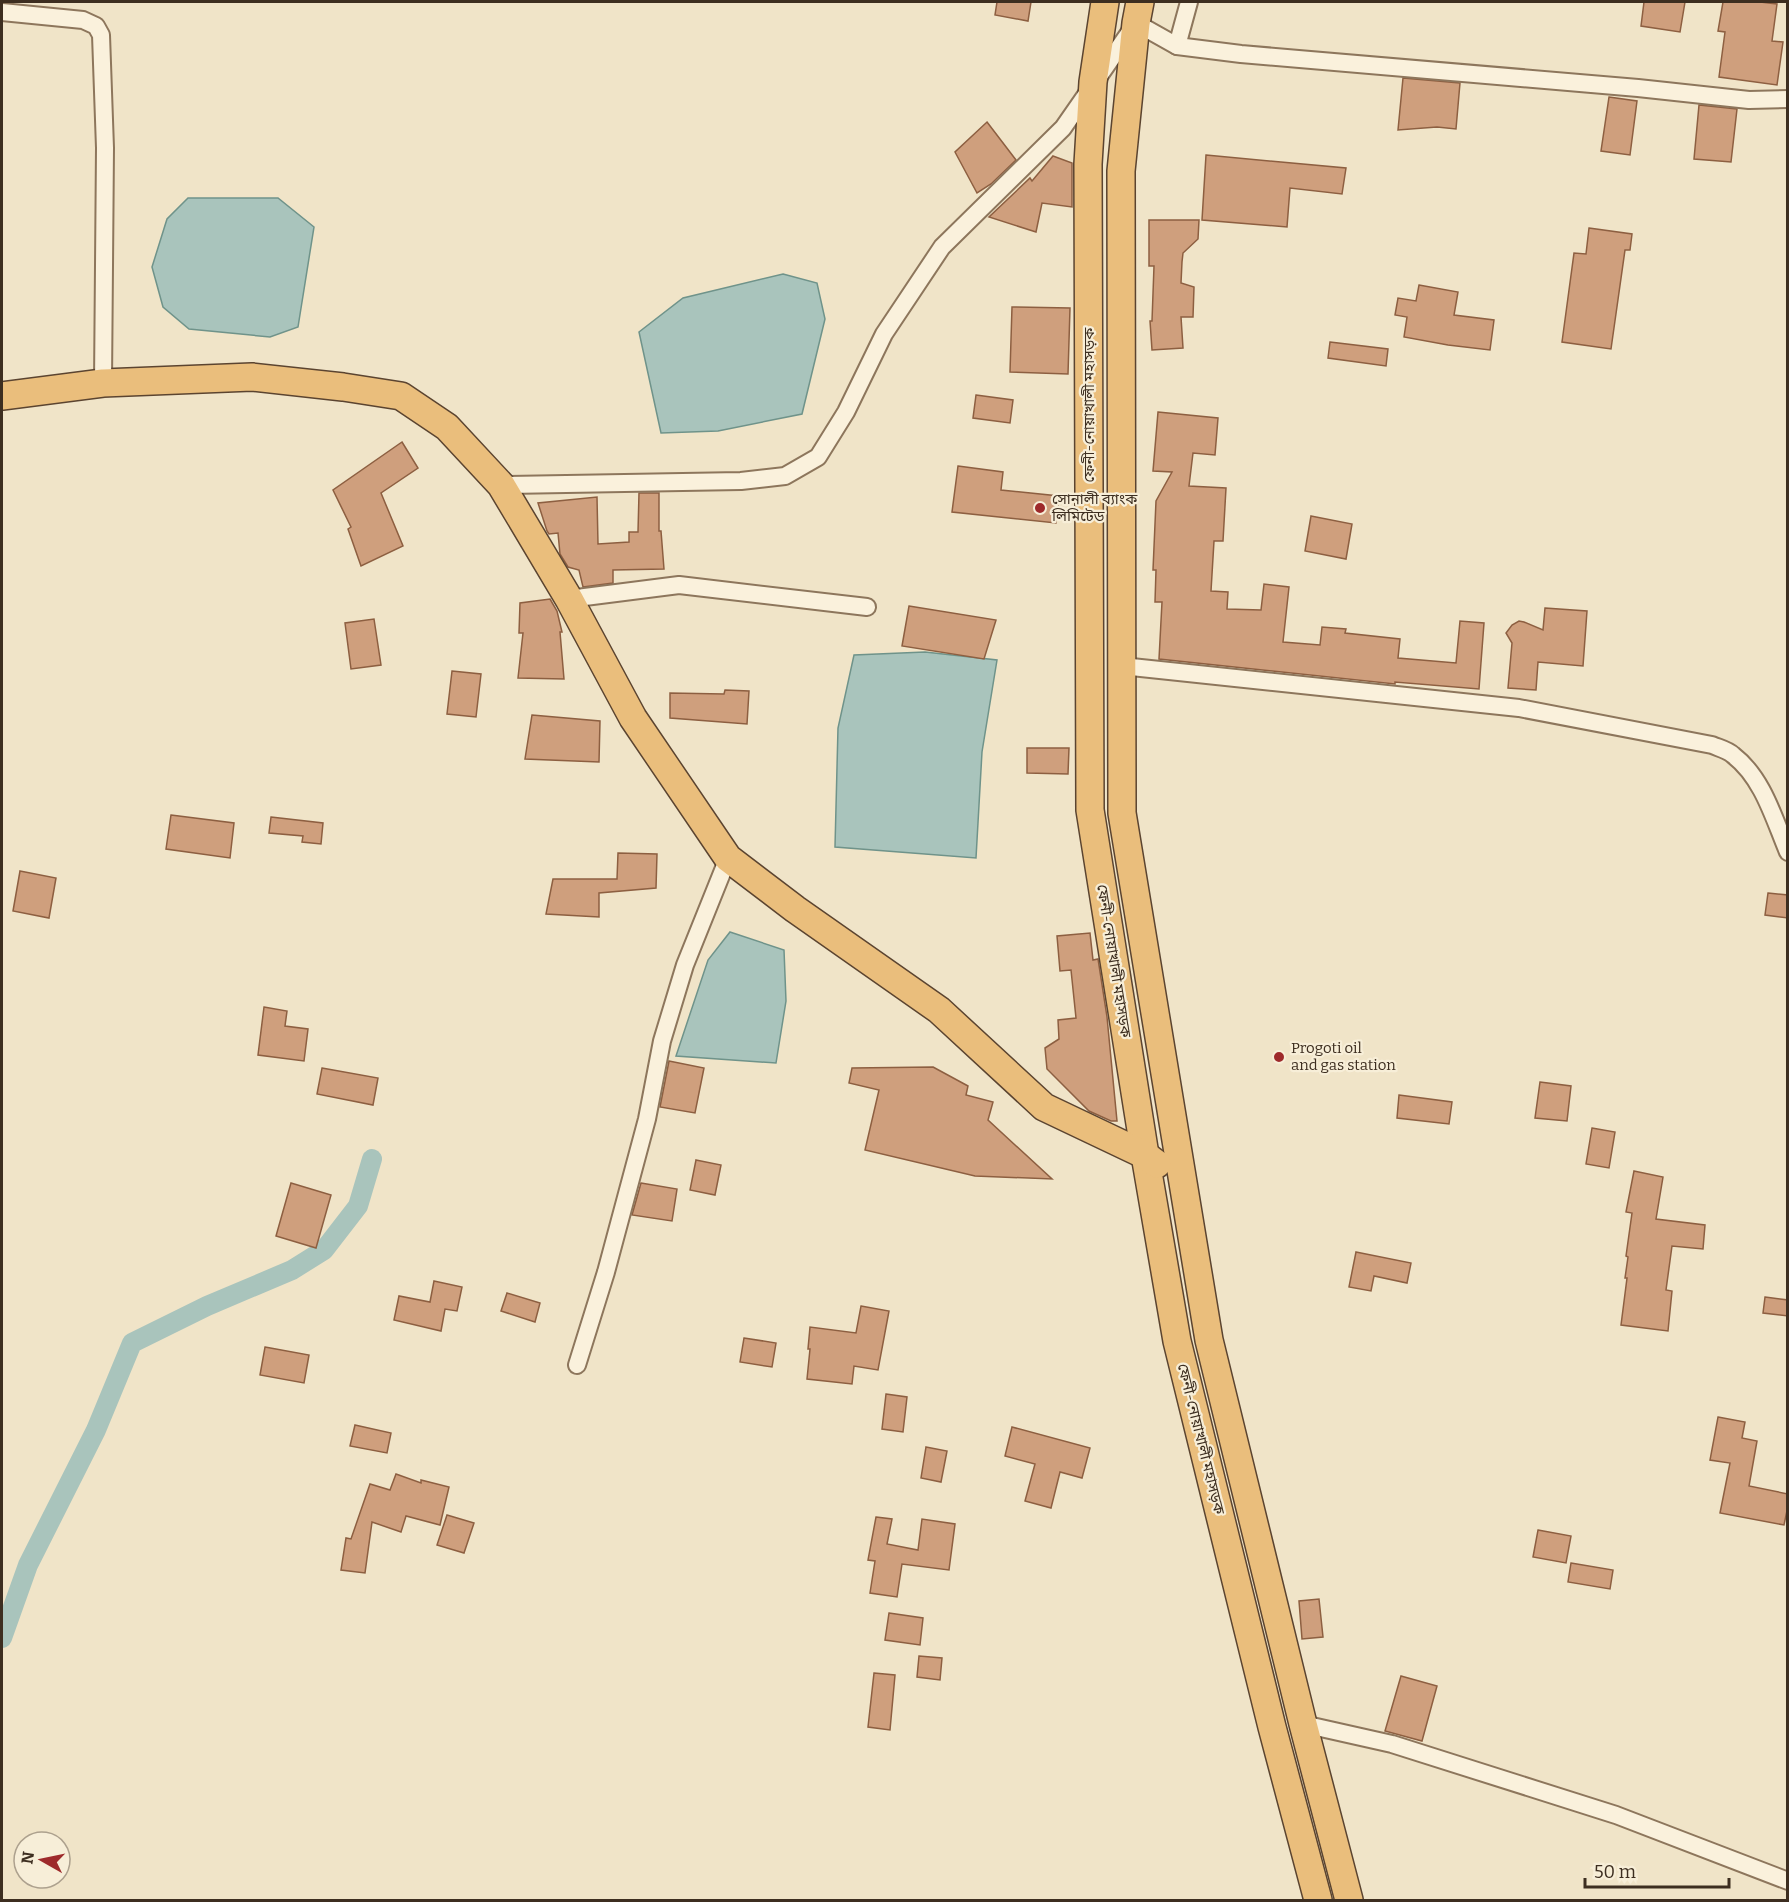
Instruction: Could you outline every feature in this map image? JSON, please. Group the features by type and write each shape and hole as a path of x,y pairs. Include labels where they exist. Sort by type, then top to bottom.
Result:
{"highway":[{"name":"ফেনী-নোয়াখালী মহাসড়ক","path":"1106,2 1093,82 1088,164 1090,810 1177,1341 1269,1716 1318,1900"},
{"name":"ফেনী-নোয়াখালী মহাসড়ক","path":"1138,12 1121,171 1122,813 1209,1340 1303,1724 1350,1900"},
{"path":"2,396 103,383 252,377 401,396 447,427 501,485 569,599 633,718 728,858 795,909 939,1010 1044,1107 1145,1155 1183,1182"}],"street":[{"path":"1177,45 1189,2"},
{"path":"2,12 83,20 96,26 101,34 105,148 103,383"},
{"path":"501,485 741,481 785,476 818,457 846,412 884,334 942,247 1063,128 1138,12 1177,45 1242,54 1638,88 1749,100 1788,99"},
{"path":"569,599 680,585 867,606"},
{"path":"1122,666 1519,708 1712,745 1732,754 1745,766 1760,788 1788,852"},
{"path":"577,1365 606,1272 644,1130 662,1041 685,965 728,858"},
{"path":"1303,1724 1392,1744 1616,1815 1788,1881"}],"water":[{"path":"188,198 278,198 314,227 298,327 270,337 189,329 163,307 152,267 167,219"},
{"path":"783,274 817,283 825,319 802,414 718,431 661,433 639,332 683,298"},
{"path":"925,652 997,660 982,752 976,858 835,847 838,728 854,655"},
{"path":"730,932 784,950 786,1001 776,1063 676,1056 708,960"}],"building":[{"path":"997,2 1031,2 1028,21 995,15"},
{"path":"1644,2 1685,2 1680,32 1641,26"},
{"path":"1723,2 1777,4 1772,41 1783,42 1777,85 1719,77 1725,32 1718,31"},
{"path":"1403,78 1460,83 1456,129 1437,127 1398,130"},
{"path":"1609,97 1637,101 1630,155 1601,151"},
{"path":"1699,105 1737,109 1731,162 1694,159"},
{"path":"987,122 1016,160 991,184 977,193 955,152"},
{"path":"1206,155 1346,168 1342,194 1290,188 1287,227 1202,220"},
{"path":"1053,156 1072,163 1072,207 1042,203 1036,232 989,217 1030,178 1032,181"},
{"path":"1149,220 1199,220 1198,239 1183,253 1181,283 1194,287 1193,317 1181,317 1183,348 1152,350 1150,321 1152,321 1154,266 1149,266"},
{"path":"1589,228 1632,234 1630,250 1625,250 1611,349 1562,342 1574,253 1586,254"},
{"path":"1419,285 1458,292 1454,315 1494,320 1490,350 1404,337 1407,317 1395,315 1398,298 1416,301"},
{"path":"1012,307 1070,308 1068,374 1010,372"},
{"path":"1330,342 1388,349 1386,366 1328,358"},
{"path":"976,395 1013,400 1010,423 973,418"},
{"path":"1158,412 1218,418 1215,455 1193,453 1189,486 1226,488 1223,541 1214,541 1211,591 1228,592 1227,609 1261,610 1264,584 1289,587 1283,642 1320,645 1322,627 1346,629 1345,633 1400,639 1398,658 1456,663 1460,621 1484,623 1479,689 1395,682 1395,684 1159,659 1162,602 1155,602 1156,570 1153,570 1156,501 1172,472 1153,471"},
{"path":"402,442 418,468 381,493 403,546 361,566 348,529 351,527 333,490"},
{"path":"958,466 1003,472 1001,490 1059,496 1056,523 952,512"},
{"path":"639,493 659,493 659,531 661,531 664,569 613,570 613,583 583,587 579,570 568,567 560,554 558,533 549,534 547,531 538,503 597,497 598,544 629,542 629,532 638,532"},
{"path":"1311,516 1352,524 1346,559 1305,551"},
{"path":"550,599 557,611 562,632 560,632 564,679 518,678 523,633 519,633 520,603"},
{"path":"909,606 996,620 984,659 902,646"},
{"path":"1545,608 1587,611 1583,666 1538,662 1536,690 1508,688 1512,643 1506,633 1512,625 1519,621 1543,630"},
{"path":"374,619 381,665 351,669 345,623"},
{"path":"452,671 481,674 476,717 447,714"},
{"path":"725,690 749,691 747,724 670,718 670,693 724,694"},
{"path":"532,715 600,721 599,762 525,759"},
{"path":"1027,748 1069,748 1068,774 1027,773"},
{"path":"171,815 234,823 230,858 166,849"},
{"path":"271,817 323,823 321,844 302,842 303,836 269,833"},
{"path":"618,853 657,854 656,888 599,893 599,917 546,914 553,879 617,879"},
{"path":"20,871 56,878 49,918 13,911"},
{"path":"1768,893 1788,895 1788,918 1765,915"},
{"path":"1090,933 1093,960 1098,959 1107,1017 1117,1121 1111,1121 1089,1111 1047,1069 1045,1048 1059,1039 1058,1020 1076,1018 1071,970 1060,971 1057,936"},
{"path":"264,1007 287,1011 285,1026 308,1029 304,1061 258,1055"},
{"path":"669,1061 704,1068 695,1113 660,1107"},
{"path":"933,1067 968,1086 966,1095 993,1102 988,1120 1052,1179 975,1176 865,1150 879,1090 849,1083 852,1068"},
{"path":"322,1068 378,1078 373,1105 317,1094"},
{"path":"1540,1082 1571,1086 1567,1121 1535,1118"},
{"path":"1399,1095 1452,1102 1449,1124 1397,1118"},
{"path":"1592,1128 1615,1132 1609,1168 1586,1164"},
{"path":"696,1160 721,1165 715,1195 690,1190"},
{"path":"1634,1171 1663,1177 1656,1219 1705,1225 1703,1249 1672,1246 1666,1290 1672,1291 1668,1331 1621,1325 1632,1213 1626,1212"},
{"path":"291,1183 331,1195 316,1248 276,1236"},
{"path":"641,1183 677,1189 672,1221 632,1215"},
{"path":"1356,1252 1411,1263 1407,1283 1374,1276 1371,1291 1349,1287"},
{"path":"434,1281 462,1287 457,1311 445,1309 441,1331 394,1320 399,1296 430,1302"},
{"path":"507,1293 540,1303 535,1322 501,1311"},
{"path":"1765,1297 1788,1300 1788,1316 1763,1313"},
{"path":"861,1306 889,1311 878,1370 854,1366 852,1384 807,1379 810,1327 856,1333"},
{"path":"744,1338 776,1343 772,1367 740,1362"},
{"path":"265,1347 309,1355 304,1383 260,1375"},
{"path":"886,1394 907,1397 903,1432 882,1429"},
{"path":"1718,1417 1745,1422 1742,1438 1757,1441 1749,1486 1788,1494 1784,1525 1720,1513 1730,1463 1710,1460"},
{"path":"355,1425 391,1433 387,1453 350,1446"},
{"path":"1012,1427 1090,1448 1082,1478 1060,1472 1051,1508 1025,1501 1035,1464 1005,1456"},
{"path":"926,1447 947,1451 941,1482 921,1478"},
{"path":"396,1474 421,1483 421,1480 449,1487 440,1525 406,1516 401,1532 372,1522 365,1573 341,1570 346,1538 351,1539 370,1484 390,1490"},
{"path":"447,1515 474,1523 464,1553 437,1545"},
{"path":"876,1517 892,1519 887,1544 918,1550 922,1519 955,1524 949,1570 902,1564 897,1597 870,1593 875,1561 868,1560"},
{"path":"1538,1530 1571,1536 1566,1563 1533,1557"},
{"path":"1571,1563 1613,1570 1610,1589 1568,1582"},
{"path":"1319,1599 1323,1637 1302,1639 1299,1601"},
{"path":"889,1613 923,1618 920,1645 885,1640"},
{"path":"919,1656 942,1658 940,1680 917,1677"},
{"path":"874,1673 895,1675 890,1730 868,1727"},
{"path":"1401,1676 1437,1686 1422,1741 1385,1731"}],"waterway":[{"path":"2,1638 28,1565 96,1430 132,1343 207,1306 292,1270 324,1250 358,1206 372,1159"}],"place":[{"name":"সোনালী ব্যাংক লিমিটেড","path":"1040,508"},
{"name":"Progoti oil and gas station","path":"1279,1057"}]}
